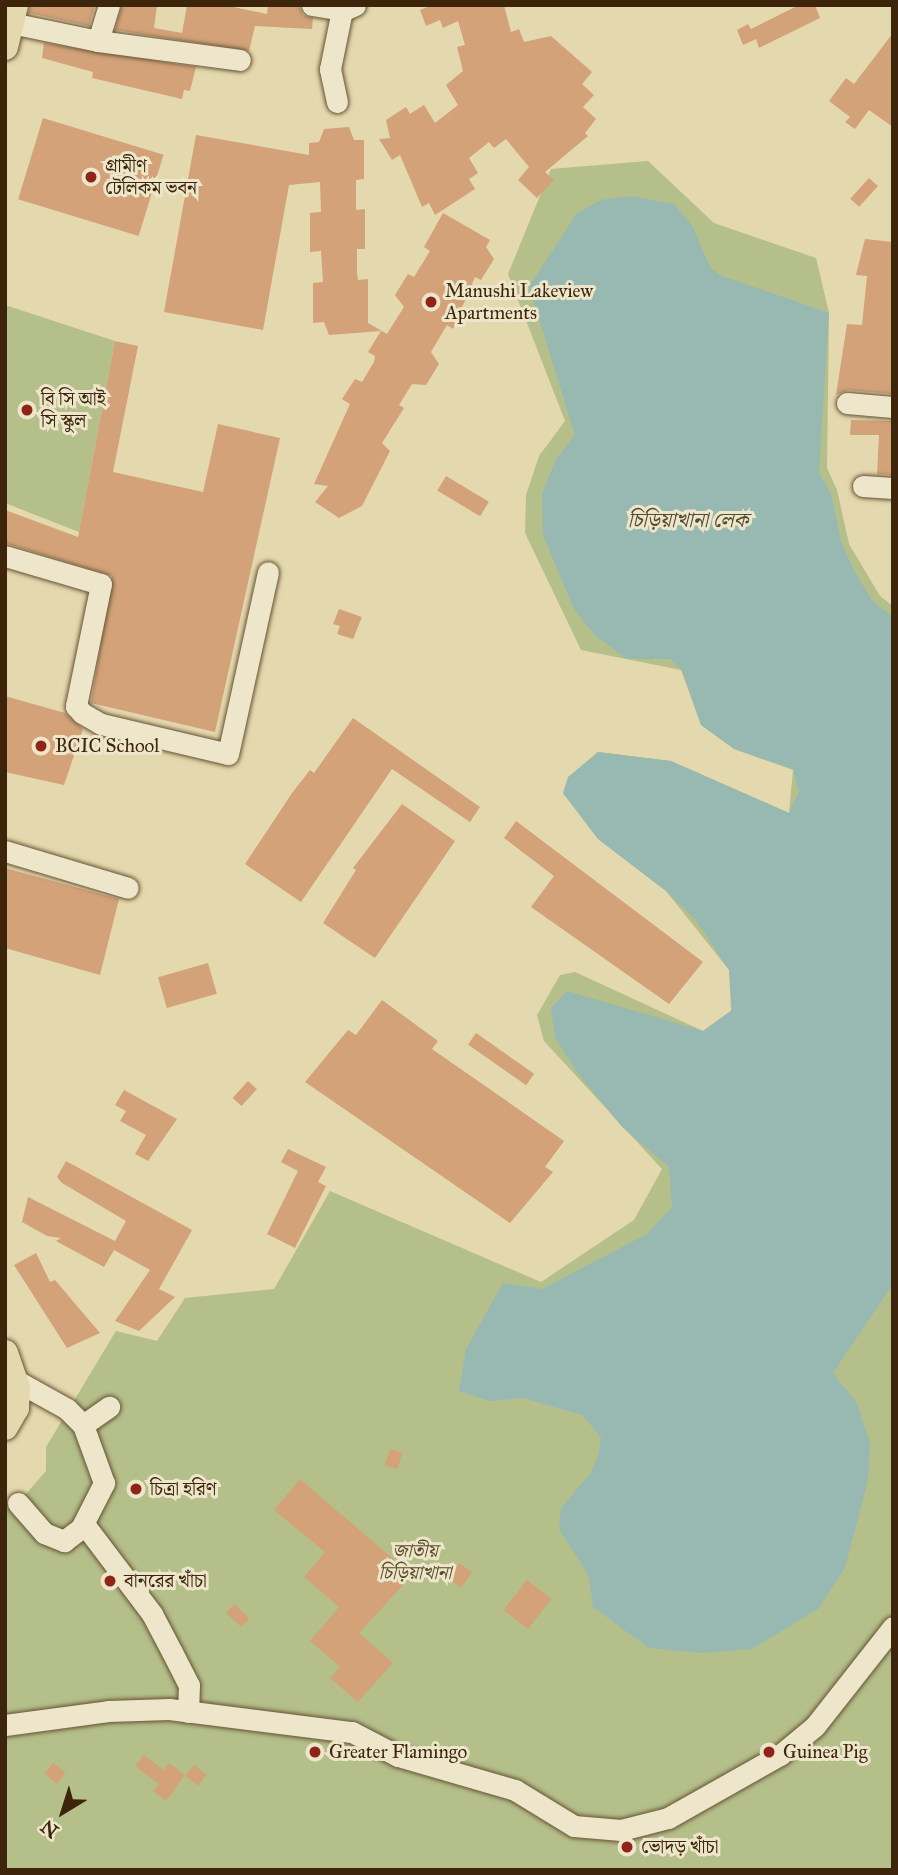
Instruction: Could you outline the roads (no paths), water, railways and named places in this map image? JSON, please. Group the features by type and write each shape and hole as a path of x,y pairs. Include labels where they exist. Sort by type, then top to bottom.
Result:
{"main road":[{"path":"5,1353 15,1380 16,1408 5,1427"}],"street":[{"path":"98,41 108,5"},
{"path":"312,5 347,7 330,69 337,102"},
{"path":"10,25 98,41 240,60"},
{"path":"846,403 893,407"},
{"path":"863,486 893,488"},
{"path":"5,556 101,584 76,706 82,713 101,724 228,754 268,572"},
{"path":"5,851 128,888"},
{"path":"15,1380 67,1409 83,1425 104,1483 84,1524 64,1541 44,1533 18,1503"},
{"path":"83,1425 109,1407"},
{"path":"84,1524 167,1642 189,1685 188,1712"},
{"path":"5,1724 108,1711 188,1712 352,1732 398,1756 515,1790 574,1826 621,1830 668,1818 780,1755 815,1726 893,1627"}],"water":[{"name":"চিড়িয়াখানা লেক","path":"632,196 674,204 693,227 710,267 719,275 829,313 819,473 831,494 841,541 853,569 873,602 893,617 893,1284 833,1373 857,1403 870,1443 868,1480 845,1568 818,1609 752,1649 702,1653 649,1648 593,1607 589,1576 559,1529 561,1508 591,1473 599,1453 601,1437 582,1415 523,1398 489,1401 459,1391 466,1349 503,1283 542,1289 647,1234 672,1207 669,1167 623,1128 579,1075 555,1038 551,1008 567,991 703,1031 732,1010 729,970 695,919 666,891 598,839 563,793 568,777 598,752 671,761 789,813 799,792 793,769 734,749 701,725 682,670 670,659 626,659 595,635 574,609 543,535 542,494 555,461 575,435 529,287 577,213 601,200"}],"place":[{"name":"গ্রামীণ টেলিকম ভবন","path":"91,177"},
{"name":"Manushi Lakeview Apartments","path":"431,302"},
{"name":"বি সি আই সি স্কুল","path":"27,410"},
{"name":"BCIC School","path":"41,746"},
{"name":"চিত্রা হরিণ","path":"136,1489"},
{"name":"বানরের খাঁচা","path":"110,1581"},
{"name":"Greater Flamingo","path":"315,1752"},
{"name":"Guinea Pig","path":"769,1752"},
{"name":"ভোদড় খাঁচা","path":"627,1847"}],"park label":[{"name":"জাতীয় চিড়িয়াখানা","path":"415,1562"}]}
